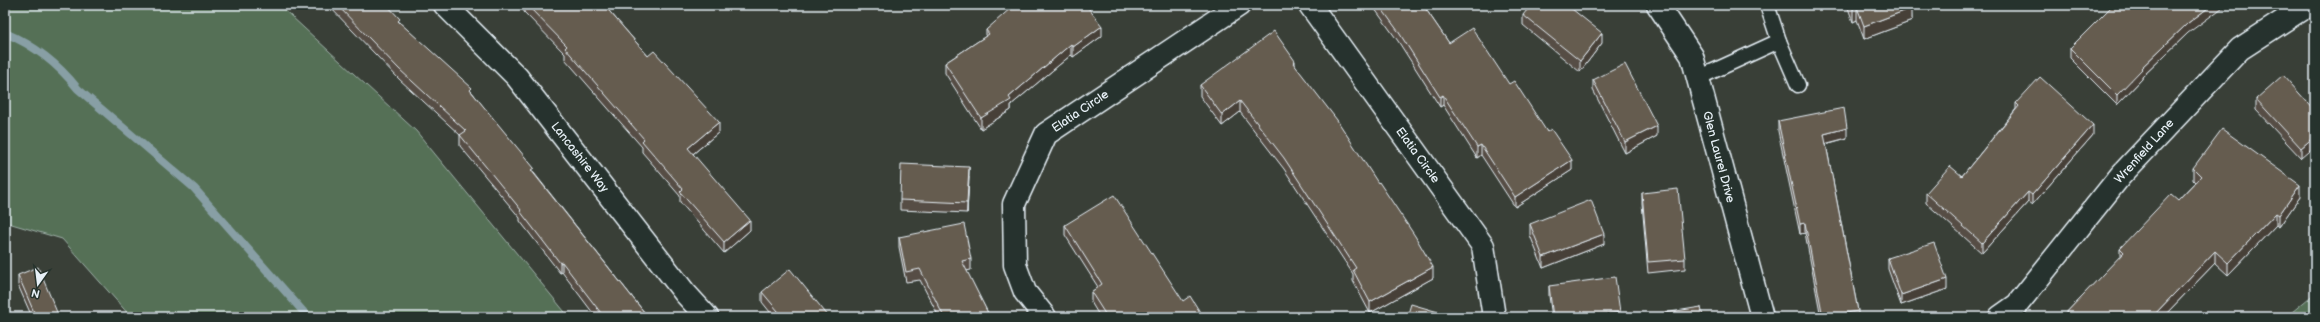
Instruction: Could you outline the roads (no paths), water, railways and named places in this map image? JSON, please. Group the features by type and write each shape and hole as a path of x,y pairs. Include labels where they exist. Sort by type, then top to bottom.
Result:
{"street":[{"name":"Lancashire Way","path":"445,5 517,77 685,293 707,317"},
{"name":"Elatia Circle","path":"1045,317 1025,292 1015,265 1014,204 1046,134 1239,5"},
{"name":"Elatia Circle","path":"1310,5 1483,246 1494,317"},
{"name":"Glen Laurel Drive","path":"1658,5 1692,56 1762,317"},
{"name":"Wrenfield Lane","path":"2000,317 2017,305 2121,175 2240,49 2308,5"}],"lane":[{"path":"1767,5 1779,41 1798,85"},
{"path":"1698,78 1779,41"}],"waterway":[{"path":"5,33 26,43 45,56 63,72 78,89 194,188 308,317"}]}
